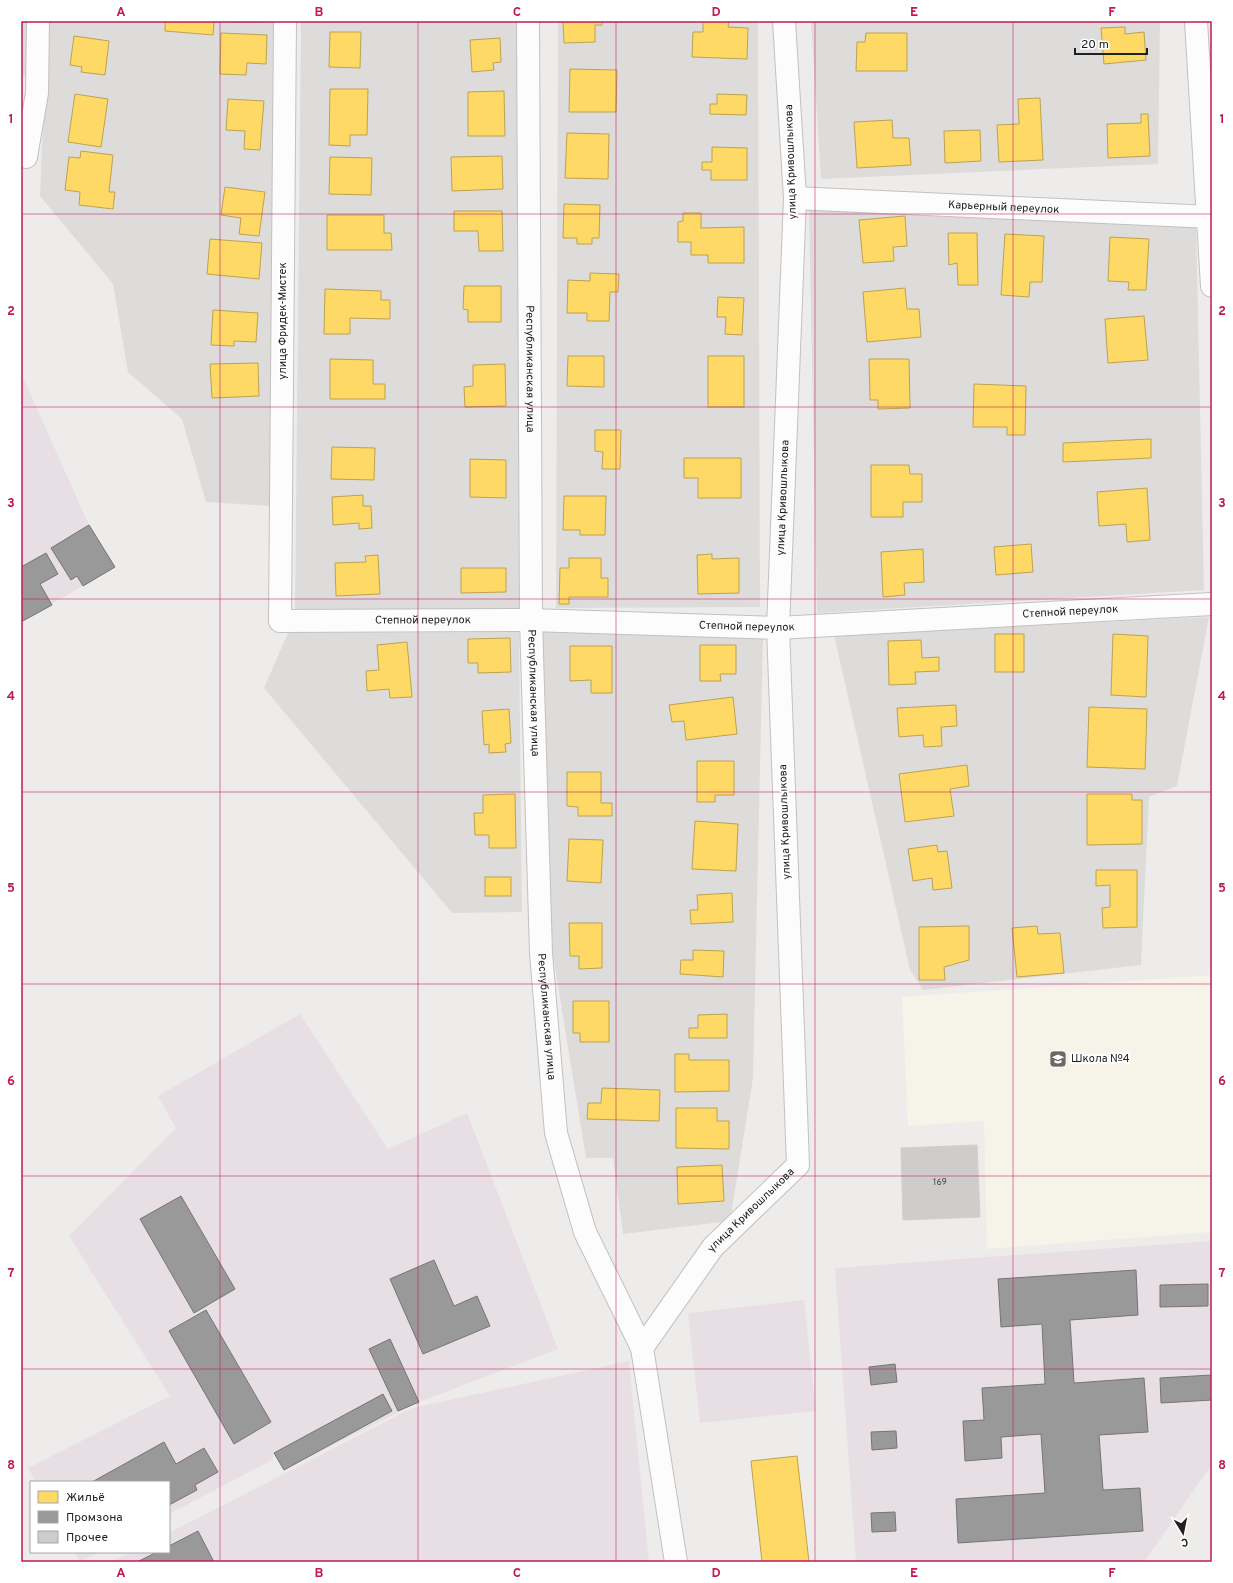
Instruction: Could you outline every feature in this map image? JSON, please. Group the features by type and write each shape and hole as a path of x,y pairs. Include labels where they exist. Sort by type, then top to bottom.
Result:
{"street":[{"path":"26,157 37,94 38,21"},
{"name":"улица Фридек-Мистек","path":"280,621 285,21"},
{"name":"Республиканская улица","path":"528,21 531,620 541,953 556,1133 585,1232 642,1348"},
{"name":"улица Кривошлыкова","path":"642,1348 713,1247 798,1165 778,628 795,198 784,21"},
{"path":"1196,21 1210,217 1212,286"},
{"name":"Карьерный переулок","path":"795,198 1210,217"},
{"name":"Степной переулок","path":"280,621 531,620 778,628 1212,604"},
{"path":"642,1348 676,1562"}],"shaded area":[{"path":"21,21 32,21 34,67 21,78"},
{"path":"47,21 273,21 271,506 206,502 182,419 128,372 113,284 40,196"},
{"path":"301,21 517,21 523,612 295,612"},
{"path":"558,21 758,21 760,607 556,608"},
{"path":"811,21 1160,21 1158,164 821,179"},
{"path":"809,209 1196,226 1204,590 817,613"},
{"path":"21,373 89,525 115,567 21,622"},
{"path":"1209,617 1177,786 1149,797 1141,965 923,990 910,970 834,635"},
{"path":"539,629 763,635 753,1078 730,1221 623,1234 613,1158 586,1158 553,955"},
{"path":"519,632 522,912 452,913 264,688 288,633"},
{"name":"Школа №4","path":"1212,975 1212,1232 987,1249 984,1121 908,1126 902,997"},
{"path":"300,1014 388,1149 467,1113 558,1349 419,1402 284,1470 274,1453 272,1460 170,1513 170,1481 35,1481 28,1468 170,1396 69,1236 176,1128 158,1096"},
{"path":"1211,1241 1212,1464 1144,1562 856,1562 835,1268"},
{"path":"804,1300 816,1411 700,1423 688,1313"},
{"path":"629,1361 649,1562 111,1562 129,1553 170,1553 170,1532 412,1408"},
{"path":"76,1553 97,1553 80,1562"}],"building: Жильё":[{"path":"165,21 214,21 213,35 165,31"},
{"path":"263,21 263,22 232,22"},
{"path":"563,21 602,21 602,25 595,25 595,42 564,43"},
{"path":"703,21 729,21 728,27 748,28 747,59 692,57 693,32 703,32"},
{"path":"1125,27 1125,34 1144,32 1146,60 1104,64 1101,28"},
{"path":"330,32 361,32 360,68 329,67"},
{"path":"221,33 267,35 266,64 247,63 246,75 220,74"},
{"path":"866,33 907,33 907,71 856,71 857,42 865,42"},
{"path":"74,36 109,41 105,75 81,72 82,67 70,65"},
{"path":"500,38 501,62 493,63 494,70 472,72 470,40"},
{"path":"570,69 617,70 616,112 569,112"},
{"path":"330,89 368,89 367,135 350,135 350,146 329,145"},
{"path":"504,91 505,136 468,136 468,92"},
{"path":"75,94 108,99 101,147 68,142"},
{"path":"717,94 747,95 746,115 710,114 710,104 717,104"},
{"path":"1040,98 1043,160 999,162 997,125 1019,124 1018,99"},
{"path":"228,99 264,101 260,150 244,149 245,131 226,130"},
{"path":"1141,114 1148,114 1150,156 1108,158 1107,124 1141,123"},
{"path":"892,120 893,138 909,138 911,165 857,168 854,122"},
{"path":"980,130 981,161 945,163 944,131"},
{"path":"567,133 609,134 608,179 565,178"},
{"path":"712,147 747,148 747,180 711,180 711,170 702,170 702,162 712,162"},
{"path":"81,151 113,155 109,192 115,192 113,209 79,205 80,192 65,190 69,157 80,158"},
{"path":"502,156 503,189 452,191 451,157"},
{"path":"330,157 372,158 371,195 329,194"},
{"path":"225,187 265,192 259,236 239,234 241,218 221,215"},
{"path":"564,204 600,205 599,238 592,238 592,244 577,244 577,238 563,238"},
{"path":"454,211 502,211 503,251 479,251 478,231 454,231"},
{"path":"683,213 701,213 701,228 744,227 744,263 708,263 708,255 691,255 691,242 678,242 678,222 683,221"},
{"path":"327,215 384,215 384,233 391,233 392,250 327,250"},
{"path":"905,216 907,246 893,247 894,261 863,263 859,220"},
{"path":"948,233 977,233 978,285 958,285 957,263 949,265"},
{"path":"1005,234 1044,236 1042,282 1030,282 1029,297 1001,295"},
{"path":"1110,237 1149,239 1146,290 1128,290 1129,282 1108,281"},
{"path":"210,239 262,243 259,279 207,274"},
{"path":"590,273 619,274 618,292 610,292 609,321 587,321 587,313 567,313 568,280 590,281"},
{"path":"464,286 501,286 501,322 468,322 468,310 463,309"},
{"path":"905,288 907,309 919,309 921,337 867,342 863,292"},
{"path":"325,289 381,291 381,300 390,300 390,319 350,318 350,334 324,334"},
{"path":"718,297 744,298 742,335 725,334 726,317 717,317"},
{"path":"213,310 258,313 256,342 234,341 234,346 211,345"},
{"path":"1144,316 1148,360 1108,363 1105,319"},
{"path":"568,356 604,356 604,387 567,386"},
{"path":"708,356 744,356 744,407 708,407"},
{"path":"330,359 373,360 373,384 385,384 385,399 330,399"},
{"path":"869,359 909,359 910,408 878,409 878,400 870,400"},
{"path":"258,363 259,396 212,398 210,364"},
{"path":"505,364 506,406 465,407 464,387 473,386 473,365"},
{"path":"974,384 1026,386 1025,435 1007,435 1007,427 973,427"},
{"path":"595,430 621,430 620,469 602,469 603,452 595,451"},
{"path":"1151,439 1151,458 1063,462 1063,443"},
{"path":"332,447 375,448 374,480 331,479"},
{"path":"684,458 741,458 741,498 698,498 698,478 684,478"},
{"path":"470,459 506,460 506,498 470,497"},
{"path":"871,465 909,465 910,474 922,474 922,502 903,502 903,517 871,517"},
{"path":"1147,488 1150,540 1127,542 1126,524 1099,526 1097,492"},
{"path":"363,495 363,506 371,506 372,528 359,529 359,523 333,525 332,497"},
{"path":"564,496 606,496 605,535 580,535 580,530 563,530"},
{"path":"1031,544 1033,572 996,575 994,547"},
{"path":"923,549 924,582 904,583 905,595 883,597 881,552"},
{"path":"712,554 712,559 739,558 739,593 698,594 697,555"},
{"path":"378,555 380,594 336,596 335,563 366,562 365,556"},
{"path":"569,558 601,558 601,578 608,578 608,597 569,597 569,604 559,604 560,568 569,568"},
{"path":"461,568 506,568 506,592 461,593"},
{"path":"995,634 1024,634 1024,672 995,672"},
{"path":"1113,634 1148,636 1146,697 1111,695"},
{"path":"510,638 511,672 478,673 478,663 468,663 468,639"},
{"path":"921,640 922,658 939,657 939,671 915,672 916,684 889,685 888,641"},
{"path":"407,642 412,697 390,698 389,689 367,691 366,671 379,670 377,645"},
{"path":"700,645 736,645 736,674 720,674 721,681 700,681"},
{"path":"570,646 612,646 612,693 591,693 591,680 570,681"},
{"path":"733,697 737,734 686,740 684,721 672,722 669,705"},
{"path":"956,705 957,726 941,727 942,746 924,747 923,735 899,737 897,708"},
{"path":"1089,707 1147,709 1145,769 1087,767"},
{"path":"509,709 511,743 505,744 506,752 489,753 489,744 484,745 482,711"},
{"path":"697,761 734,761 734,795 715,795 715,802 697,802"},
{"path":"967,765 969,786 950,789 954,816 905,822 899,774"},
{"path":"567,772 601,772 601,803 612,803 612,816 578,816 578,807 567,806"},
{"path":"515,794 516,848 489,848 489,835 475,835 474,813 483,813 483,795"},
{"path":"1087,794 1132,794 1132,800 1142,800 1142,844 1087,845"},
{"path":"695,821 738,824 736,871 692,869"},
{"path":"569,839 603,840 601,883 567,881"},
{"path":"937,845 938,852 947,851 952,888 933,890 932,878 913,881 908,849"},
{"path":"1096,870 1137,870 1137,927 1103,928 1102,908 1110,907 1110,885 1096,886"},
{"path":"485,877 511,877 511,896 485,896"},
{"path":"732,893 733,922 691,924 690,910 698,910 697,895"},
{"path":"569,923 602,923 602,968 579,969 579,956 570,956"},
{"path":"969,926 969,960 944,967 945,980 919,980 919,927"},
{"path":"1037,926 1038,934 1060,933 1064,973 1017,977 1012,928"},
{"path":"693,950 724,951 723,977 680,974 681,960 693,960"},
{"path":"573,1001 609,1001 609,1042 580,1042 580,1033 573,1033"},
{"path":"727,1014 727,1038 689,1038 689,1028 698,1028 698,1015"},
{"path":"675,1054 689,1054 689,1060 729,1060 729,1091 675,1092"},
{"path":"602,1088 660,1090 659,1121 587,1119 588,1103 601,1103"},
{"path":"676,1108 717,1108 717,1121 729,1121 729,1149 676,1148"},
{"path":"722,1165 724,1201 678,1204 677,1167"},
{"path":"797,1456 809,1562 762,1562 751,1461"}],"building: Промзона":[{"path":"89,525 115,567 83,586 77,576 71,580 51,548"},
{"path":"46,553 58,574 40,584 52,605 21,622 21,567"},
{"path":"181,1196 235,1289 194,1313 140,1219"},
{"path":"434,1260 454,1306 477,1296 490,1326 423,1354 390,1279"},
{"path":"1136,1270 1138,1315 1070,1320 1074,1383 1144,1378 1148,1432 1099,1435 1103,1490 1140,1488 1143,1531 958,1543 956,1499 1045,1493 1041,1434 1001,1437 1002,1458 965,1461 963,1421 984,1420 982,1388 1045,1384 1042,1324 1001,1327 998,1279"},
{"path":"1208,1284 1208,1306 1160,1307 1160,1285"},
{"path":"206,1310 271,1422 234,1444 169,1331"},
{"path":"390,1339 419,1402 398,1411 369,1349"},
{"path":"895,1364 897,1382 871,1385 869,1367"},
{"path":"1212,1375 1212,1400 1161,1403 1160,1378"},
{"path":"383,1394 392,1411 284,1470 274,1453"},
{"path":"896,1431 897,1448 872,1450 871,1432"},
{"path":"164,1442 176,1464 204,1448 218,1472 195,1485 197,1490 170,1504 170,1481 94,1481"},
{"path":"895,1512 896,1531 872,1532 871,1513"},
{"path":"198,1531 214,1562 137,1562 155,1553 170,1553 170,1545"}],"building: Прочее":[{"path":"977,1145 980,1217 903,1220 901,1148"}],"place":[{"name":"Школа №4","path":"1058,1059"}]}
